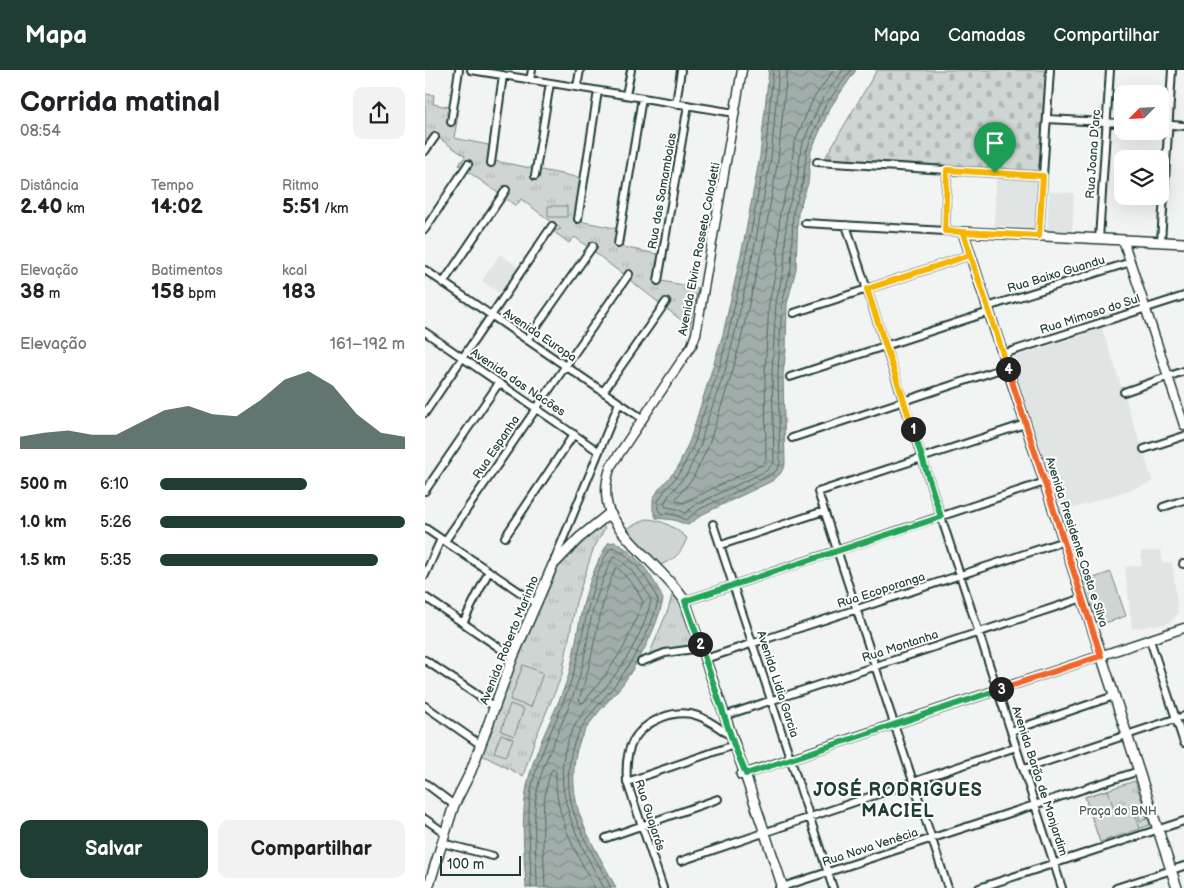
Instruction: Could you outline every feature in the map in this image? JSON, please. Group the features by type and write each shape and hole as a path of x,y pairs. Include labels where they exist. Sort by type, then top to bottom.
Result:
{"main road":[{"path":"963,232 1184,243"},
{"name":"Avenida Presidente Costa e Silva","path":"963,232 1177,888"},
{"path":"553,565 579,538 610,513 621,530 667,578 685,601 781,888"},
{"name":"Avenida Roberto Marinho","path":"429,888 428,877 442,843 454,805 481,745 513,658 553,565"}],"street":[{"path":"451,122 459,70"},
{"path":"471,70 735,113"},
{"path":"530,80 532,70"},
{"path":"577,87 580,70"},
{"path":"627,96 631,70"},
{"path":"676,104 681,70"},
{"name":"Avenida Elvira Rosseto Colodetti","path":"610,513 606,490 608,474 692,345 696,334 742,70"},
{"path":"1039,236 1050,70"},
{"name":"Rua Joana D'arc","path":"1099,239 1109,70"},
{"path":"1169,111 1172,70"},
{"path":"491,163 503,75"},
{"path":"535,176 550,83"},
{"path":"578,219 598,91"},
{"path":"618,244 642,98"},
{"name":"Rua das Samambaias","path":"658,281 688,106"},
{"path":"1047,119 1114,122"},
{"path":"1169,125 1184,126"},
{"path":"425,151 435,137"},
{"path":"1161,242 1167,140"},
{"path":"817,162 1043,176"},
{"path":"425,229 468,164"},
{"path":"945,231 947,170"},
{"path":"443,283 506,190"},
{"path":"805,223 963,232"},
{"name":"Avenida Barão de Monjardim","path":"846,225 1063,888"},
{"path":"425,412 552,226"},
{"path":"1123,240 1184,425"},
{"path":"527,340 593,246"},
{"path":"794,313 970,255"},
{"name":"Rua Baixo Guandu","path":"790,377 1131,262"},
{"name":"Avenida Europa","path":"425,270 643,419"},
{"name":"Rua Espanha","path":"425,576 443,540 629,274"},
{"name":"Rua Mimoso do Sul","path":"1003,354 1184,296"},
{"path":"603,392 666,302"},
{"name":"Avenida das Nacões","path":"425,332 598,451"},
{"path":"793,438 1007,367"},
{"path":"1125,392 1184,372"},
{"path":"425,491 499,383"},
{"name":"Avenida Roberto Marinho","path":"553,565 619,403"},
{"path":"948,888 817,492 1025,424"},
{"path":"505,536 574,434"},
{"path":"1144,449 1184,436"},
{"path":"685,601 1045,482"},
{"path":"1163,507 1184,500"},
{"path":"721,545 824,511"},
{"name":"Avenida Lidia Garcia","path":"713,524 833,888"},
{"path":"425,528 536,603"},
{"name":"Rua Ecoporanga","path":"705,659 1064,541"},
{"path":"463,623 489,571"},
{"path":"425,598 513,658"},
{"name":"Rua Montanha","path":"724,716 1083,598"},
{"path":"743,774 1184,628"},
{"path":"1150,640 1184,743"},
{"path":"641,662 665,653 701,648"},
{"path":"425,660 495,707"},
{"path":"1011,731 1115,696"},
{"path":"425,706 481,745"},
{"name":"Rua Guajarás","path":"663,888 627,782 627,761 634,740 642,729 657,720 673,714 697,716 711,722 733,743"},
{"path":"1024,769 1184,716"},
{"path":"627,782 733,743"},
{"path":"681,861 1017,747"},
{"name":"Rua Nova Venécia","path":"781,888 1139,771"},
{"path":"425,784 454,805"},
{"path":"606,838 718,799"},
{"path":"425,819 445,833"},
{"path":"979,888 1184,821"},
{"path":"442,843 493,856"},
{"path":"1116,888 1184,866"}],"shaded area":[{"path":"996,177 1038,180 1036,228 994,226"},
{"path":"1049,192 1074,193 1072,231 1047,230"},
{"path":"500,254 519,268 501,294 482,281"},
{"path":"1102,328 1153,482 1059,513 1008,359"},
{"path":"1161,550 1162,563 1172,562 1178,613 1173,620 1166,624 1132,628 1125,567 1142,565 1141,552"}],"green space":[{"path":"877,70 1046,70 1039,171 825,158"},
{"path":"425,94 434,95 433,104 459,109 454,138 498,147 495,161 587,179 579,221 625,230 622,247 667,256 662,281 698,288 690,327 575,237 569,243 553,231 561,229 521,199 516,206 459,165 465,156 433,134 425,144"},
{"path":"548,206 567,206 567,217 548,217"},
{"path":"646,519 668,525 687,538 683,548 677,555 660,565 626,529"},
{"path":"601,526 605,528 593,550 576,602 562,675 535,739 523,776 482,755 519,652 557,566"},
{"path":"1111,572 1126,616 1096,626 1082,582"},
{"path":"673,592 684,609 696,645 677,647 649,655 668,610"},
{"path":"523,665 543,673 531,707 510,700"},
{"path":"510,704 524,709 514,736 501,731"},
{"path":"501,734 513,739 506,756 494,752"},
{"name":"Praça do BNH","path":"1135,781 1150,825 1100,842 1085,797"},
{"name":"Praça do BNH","path":"1108,790 1115,812 1133,807 1140,829 1100,842 1085,797"},
{"path":"1142,803 1147,819 1140,821 1135,806"}],"water":[{"path":"769,70 856,70 830,108 811,151 808,183 798,213 796,269 787,304 786,351 783,373 785,465 780,474 772,481 703,514 688,525 674,520 656,518 653,510 653,499 659,489 677,469 690,440 723,334 745,236 760,156"},
{"path":"615,542 644,567 655,583 663,600 652,633 641,655 622,685 586,729 578,745 574,764 575,794 579,813 591,842 616,888 526,888 524,804 529,777 569,674 583,605 592,577 608,543"}],"district":[{"name":"JOSÉ RODRIGUES MACIEL","path":"898,800"}],"route":[{"path":"995,173 947,170 945,231 963,232 970,255 867,289 941,517 685,601 734,745 746,774 1101,656 963,232 1039,236 1043,176 995,173"}]}
